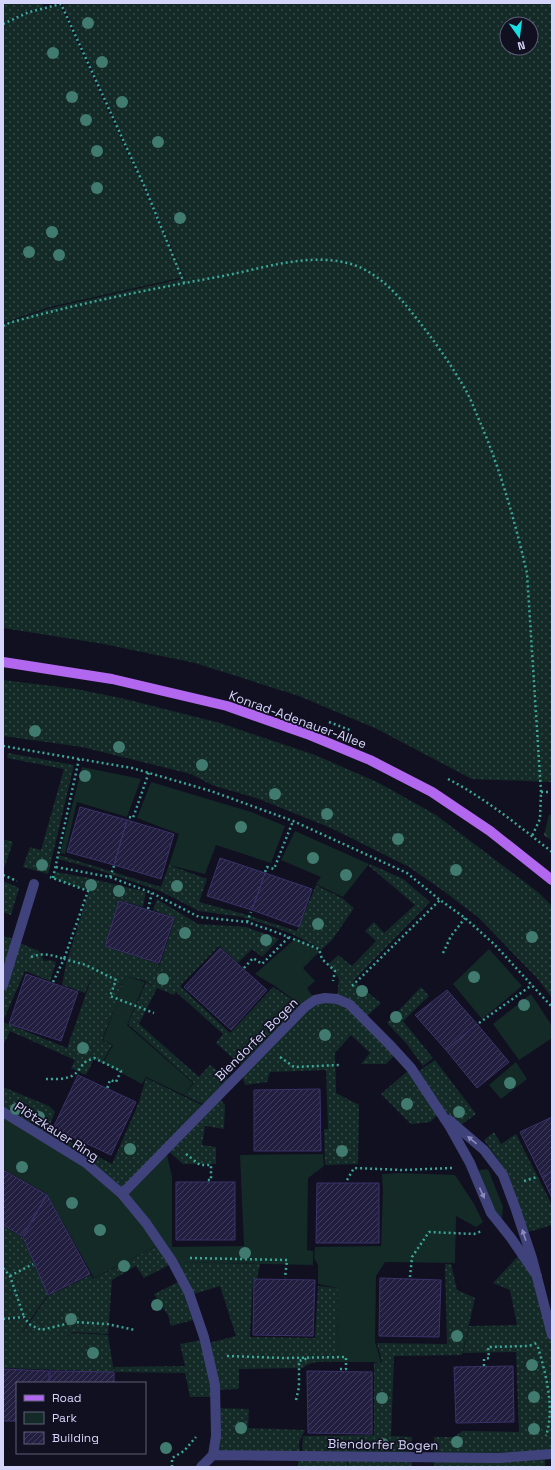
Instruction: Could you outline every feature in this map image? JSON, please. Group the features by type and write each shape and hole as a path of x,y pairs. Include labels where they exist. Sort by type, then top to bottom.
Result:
{"main road":[{"name":"Konrad-Adenauer-Allee","path":"3,662 80,673 135,684 227,706 307,734 370,760 432,792 490,831 552,880"}],"street":[{"path":"3,985 34,884"},
{"name":"Biendorfer Bogen","path":"122,1194 305,1007 315,1000 325,998 337,999 349,1004 411,1068 444,1116 470,1163 491,1213 511,1238 537,1276"},
{"name":"Plötzkauer Ring","path":"3,1112 86,1163 122,1194 146,1223 171,1259 189,1293 204,1337 215,1385 216,1436 213,1455"},
{"name":"Biendorfer Bogen","path":"444,1116 484,1150 503,1175 515,1206 537,1276 552,1335"},
{"name":"Biendorfer Bogen","path":"213,1455 499,1458 552,1454"},
{"path":"201,1467 213,1455"}],"path":[{"path":"3,24 29,12 61,4 146,190 184,283"},
{"path":"3,326 52,311 306,259 333,260 352,265 368,272 384,282 407,306 438,346 466,390 485,434 501,478 527,573 541,792 540,819 532,836"},
{"path":"3,746 132,768 211,791 293,821 407,873 465,918 494,944 552,1007"},
{"path":"53,982 64,959 88,891 53,878 79,759"},
{"path":"129,817 133,818 149,772"},
{"path":"541,792 552,792"},
{"path":"265,872 267,867 274,869 293,821"},
{"path":"110,878 114,866"},
{"path":"56,867 110,878 152,893 199,917 247,922 274,930 319,948 322,958 335,971 332,986"},
{"path":"3,875 21,882"},
{"path":"148,909 152,893"},
{"path":"351,987 440,900"},
{"path":"247,922 252,912"},
{"path":"443,953 451,936 465,918"},
{"path":"244,968 253,958 262,964 289,937"},
{"path":"28,959 38,954 45,954 86,965 116,980 110,996 154,1013"},
{"path":"479,1023 532,985"},
{"path":"265,1047 294,1068 340,1065"},
{"path":"46,1079 65,1078 76,1073 83,1062 94,1058 121,1071 116,1082 110,1080 107,1089"},
{"path":"172,1142 200,1165 211,1165 211,1180 207,1180 207,1182"},
{"path":"347,1180 354,1168 402,1170 453,1168"},
{"path":"518,1184 537,1177"},
{"path":"410,1277 412,1257 429,1232 474,1234 487,1229"},
{"path":"171,1259 180,1257 287,1260 285,1278"},
{"path":"10,1276 33,1264"},
{"path":"3,1268 10,1276 24,1317 29,1324 41,1330 74,1322 107,1324 135,1330"},
{"path":"3,1319 24,1317"},
{"path":"484,1366 484,1358 489,1358 488,1347 529,1346 542,1340"},
{"path":"534,1456 546,1439 551,1415 545,1372 537,1343"},
{"path":"207,1355 284,1358 346,1357 346,1369 339,1369"},
{"path":"296,1400 299,1361 313,1357"},
{"path":"172,1467 172,1458 184,1451 196,1438 198,1433"}],"green space":[{"path":"3,3 42,3 44,8 29,11 3,23"},
{"path":"62,3 552,3 552,782 472,779 377,729 299,696 195,663 104,644 3,628 3,324 51,308 185,278"},
{"path":"60,5 184,277 50,307 3,323 3,24 29,12"},
{"path":"3,680 76,689 125,699 220,723 315,755 379,783 436,815 539,893 552,906 552,998 538,979 479,918 409,867 331,828 259,799 212,785 191,774 82,747 3,736"},
{"path":"8,753 74,765 48,874 23,867 30,847 41,850 64,769 7,758"},
{"path":"82,767 141,779 127,817 77,802 65,854 60,853"},
{"path":"151,782 251,812 285,826 271,863 216,845 205,874 169,865 179,834 137,818"},
{"path":"552,814 552,841 544,835 549,815"},
{"path":"295,831 369,864 343,897 316,884 321,877 281,860"},
{"path":"3,839 13,842 3,871"},
{"path":"59,855 161,887 169,865 207,879 199,902 297,931 316,885 342,898 354,908 332,940 320,951 319,948 292,934 271,926 243,917 199,911 160,891 92,868 58,859"},
{"path":"370,864 403,879 430,902 353,981 381,1003 365,1018 337,999 339,978 328,965 338,955 352,966 376,941 365,931 374,922 384,933 415,905 369,866"},
{"path":"56,872 89,878 146,892 143,907 119,900 104,946 159,964 157,970 175,918 153,910 157,899 198,924 246,927 279,939 262,957 252,949 238,963 219,946 180,986 230,1033 273,987 304,1007 244,1068 216,1043 223,1034 176,992 174,995 157,988 139,1024 199,1077 210,1065 231,1081 207,1106 184,1095 194,1083 128,1024 146,982 154,987 146,981 126,976 123,985 116,982 123,986 102,1040 112,1045 102,1063 94,1059 86,1075 71,1068 75,1060 10,1031 3,1046 3,1022 67,1048 94,971 85,993 62,985 66,964 89,891 53,878"},
{"path":"3,881 19,888 11,915 3,912"},
{"path":"3,936 17,940 3,984"},
{"path":"296,938 318,949 319,952 303,968 315,981 307,988 315,1000 304,1007 275,986 255,974"},
{"path":"17,942 39,951 44,961 50,960 56,962 50,981 25,971 3,1021 3,987"},
{"path":"489,949 522,986 482,1019 453,984"},
{"path":"126,976 145,982 127,1025 193,1083 184,1095 146,1077 142,1084 103,1063 113,1045 103,1040"},
{"path":"421,987 429,996 403,1021 433,1058 423,1066 406,1043 387,1023"},
{"path":"531,994 552,1026 552,1038 519,1060 493,1024"},
{"path":"315,1001 348,1005 397,1053 386,1064 361,1064 370,1053 351,1035 326,1063 335,1053 336,1093 359,1105 358,1164 325,1165 324,1129 328,1129 326,1070 270,1072 267,1082 245,1085 241,1073 255,1059 260,1062 256,1058"},
{"path":"435,1060 476,1114 458,1127 445,1115 415,1074"},
{"path":"516,1062 527,1079 501,1099 489,1085"},
{"path":"410,1069 441,1112 430,1122 411,1124 381,1094"},
{"path":"146,1078 206,1107 122,1193 3,1112 3,1087 49,1106 55,1112 48,1130 112,1164 139,1102"},
{"path":"218,1097 225,1105 224,1129 205,1126 202,1145 216,1147 216,1164 183,1164 166,1149"},
{"path":"3,1113 85,1163 122,1195 160,1244 94,1278 47,1194 3,1169"},
{"path":"494,1132 501,1144 516,1134 552,1205 552,1225 525,1233 499,1161 484,1140"},
{"path":"166,1150 172,1177 172,1247 244,1246 240,1155 323,1154 324,1166 308,1178 307,1250 313,1251 313,1265 173,1262 123,1194"},
{"path":"488,1169 503,1207 502,1220 488,1197 481,1178 479,1170"},
{"path":"400,1173 455,1175 474,1204 483,1222 476,1227 456,1216 455,1263 385,1262 376,1276 375,1342 381,1362 337,1362 338,1288 318,1284 318,1265 314,1258 315,1247 381,1246 383,1191 382,1174"},
{"path":"3,1226 22,1237 48,1295 28,1322 24,1317 3,1319"},
{"path":"160,1244 173,1263 144,1278 136,1266 112,1280 108,1334 73,1332 65,1338 73,1333 108,1335 114,1372 3,1368 3,1320 24,1318 28,1323 20,1336 48,1296 91,1275 93,1279"},
{"path":"521,1253 536,1277 552,1337 552,1453 434,1456 434,1437 454,1437 462,1431 519,1432 516,1352 463,1353 469,1326 517,1325 510,1290 493,1283"},
{"path":"174,1262 260,1264 257,1278 253,1279 250,1337 315,1338 318,1286 338,1288 337,1362 314,1363 306,1365 303,1368 239,1369 239,1389 216,1390 205,1344 236,1336 220,1286 191,1295"},
{"path":"445,1264 451,1264 457,1290 475,1298 462,1355 394,1356 391,1436 412,1437 412,1456 302,1452 303,1436 374,1435 374,1363 382,1362 377,1343 447,1344"},
{"path":"182,1280 197,1319 171,1326 168,1315 154,1294"},
{"path":"203,1340 215,1397 190,1397 185,1373 115,1372 114,1367 185,1366 180,1344"},
{"path":"217,1408 249,1409 248,1428 305,1430 299,1442 300,1455 214,1454"},
{"path":"298,1456 347,1457 347,1467 298,1467"},
{"path":"545,1456 545,1467 434,1467 434,1457"},
{"path":"348,1457 412,1458 412,1467 348,1467"}],"building":[{"path":"80,807 127,820 114,865 67,852"},
{"path":"127,820 174,834 161,879 114,865"},
{"path":"220,858 265,873 252,910 207,896"},
{"path":"265,873 312,889 299,927 252,910"},
{"path":"119,901 174,918 159,963 105,946"},
{"path":"220,948 267,990 231,1030 184,987"},
{"path":"26,974 78,992 61,1041 9,1024"},
{"path":"447,990 477,1024 446,1050 415,1015"},
{"path":"477,1024 509,1062 477,1088 446,1050"},
{"path":"78,1075 136,1102 111,1155 53,1128"},
{"path":"320,1089 321,1151 254,1151 254,1090"},
{"path":"552,1117 552,1172 542,1177 520,1132"},
{"path":"3,1170 47,1195 22,1236 3,1225"},
{"path":"552,1172 552,1198 542,1177"},
{"path":"176,1182 235,1182 235,1240 176,1240"},
{"path":"317,1183 379,1183 379,1243 316,1243"},
{"path":"47,1195 90,1274 48,1295 23,1237"},
{"path":"380,1278 441,1280 439,1337 379,1336"},
{"path":"254,1279 315,1280 313,1336 253,1335"},
{"path":"513,1366 514,1422 456,1423 454,1367"},
{"path":"3,1369 49,1371 49,1382 16,1382 16,1421 3,1421"},
{"path":"50,1371 114,1372 114,1382 50,1382"},
{"path":"307,1371 372,1372 372,1434 308,1433"}]}
